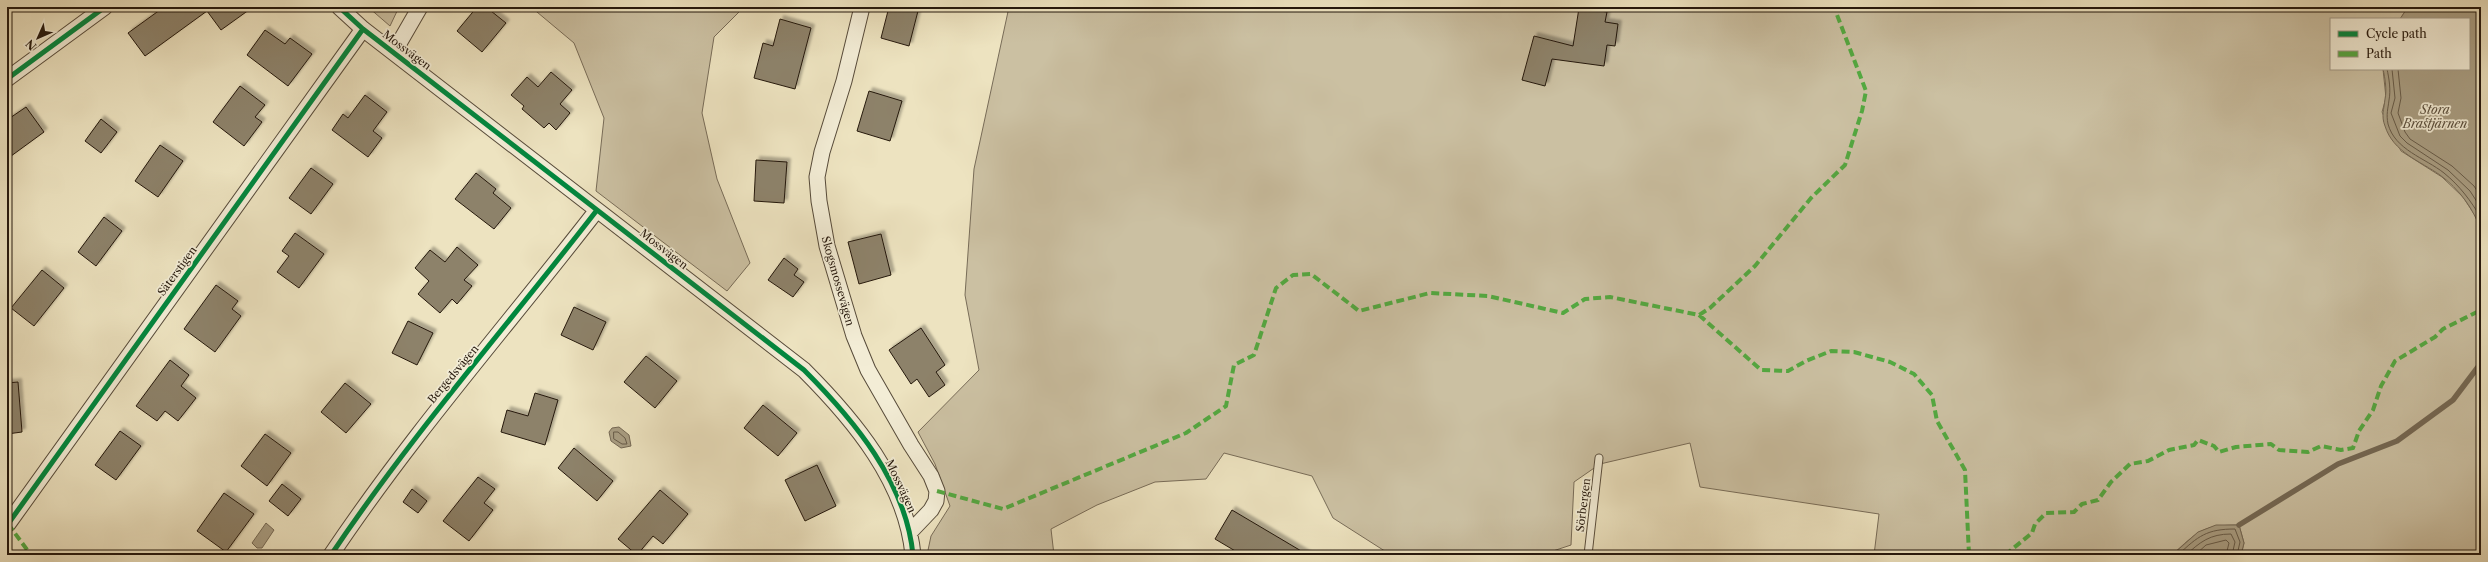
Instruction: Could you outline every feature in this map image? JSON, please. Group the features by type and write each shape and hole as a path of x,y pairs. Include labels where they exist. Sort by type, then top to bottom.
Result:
{"street":[{"path":"7,79 106,7"},
{"name":"Mossvägen","path":"339,7 363,29 804,370 834,399 862,435 888,476 911,531 913,555"},
{"path":"394,52 420,7"},
{"name":"Skogsmossevägen","path":"862,7 844,81 822,152 818,177 819,201 827,246 854,336 868,370 911,445 931,476 937,492 936,501 931,510 911,531"},
{"name":"Säterstigen","path":"7,524 363,29"},
{"name":"Bergedsvägen","path":"331,555 366,502 437,409 531,296 597,210"}],"lane":[{"name":"Sörbergen","path":"1588,555 1600,458"}],"shaded area":[{"path":"368,7 399,7 390,26"},
{"path":"531,7 744,7 714,37 702,113 717,179 750,263 727,291 596,191 604,118 574,43"},
{"path":"1009,7 2408,7 2401,18 2330,18 2330,70 2383,70 2386,98 2382,112 2401,151 2442,177 2463,197 2478,220 2481,231 2481,555 2241,555 2244,543 2239,525 2227,525 2217,526 2202,531 2188,540 2172,555 1874,555 1879,514 1700,487 1690,443 1600,464 1574,482 1571,545 1541,555 1391,555 1333,518 1312,476 1224,453 1206,479 1155,482 1097,505 1051,529 1054,555 927,555 931,536 950,506 935,464 918,432 979,370 965,295 974,169"}],"water":[{"name":"Stora Brastjärnen","path":"2408,7 2481,7 2481,231 2470,207 2459,193 2440,175 2408,155 2394,143 2389,135 2383,119 2386,95 2383,70 2470,70 2470,18 2401,18"},
{"path":"619,427 629,435 631,446 621,448 611,441 609,432 612,428"},
{"path":"266,523 274,530 262,548 257,548 252,543"},
{"path":"2216,525 2239,525 2244,543 2241,555 2172,555 2198,532"}],"building":[{"path":"164,7 253,7 221,30 207,11 145,56 128,33"},
{"path":"477,7 486,7 506,23 482,52 457,31"},
{"path":"889,7 919,7 909,46 881,38"},
{"path":"1579,8 1607,12 1605,22 1618,24 1615,46 1607,45 1604,66 1552,59 1545,86 1522,80 1534,36 1573,46"},
{"path":"780,19 811,28 795,89 754,78 763,43 773,46"},
{"path":"265,30 285,44 290,38 312,54 288,86 247,55"},
{"path":"551,72 572,90 560,104 570,113 556,130 549,123 544,128 522,109 524,106 511,95 527,77 538,87"},
{"path":"240,86 265,105 255,117 262,122 244,146 213,122"},
{"path":"869,91 902,101 890,141 857,131"},
{"path":"365,95 387,112 373,131 382,138 368,157 332,130 343,114 348,118"},
{"path":"26,107 44,132 7,159 7,120"},
{"path":"101,119 117,132 101,153 85,141"},
{"path":"160,145 183,161 158,197 135,181"},
{"path":"756,160 787,162 784,203 754,201"},
{"path":"311,168 333,184 311,214 289,198"},
{"path":"476,173 496,189 493,193 511,208 494,229 455,199"},
{"path":"104,217 122,231 96,266 78,252"},
{"path":"295,233 324,254 299,288 277,272 289,256 282,251"},
{"path":"881,234 891,275 859,284 848,242"},
{"path":"457,247 478,265 464,280 472,286 457,304 452,299 440,313 418,294 429,281 415,268 430,250 445,262"},
{"path":"784,258 798,269 794,275 804,282 793,297 768,280"},
{"path":"42,270 64,288 34,326 11,308"},
{"path":"216,285 238,301 232,309 241,316 215,352 184,329"},
{"path":"574,307 606,322 593,350 561,335"},
{"path":"408,321 433,333 417,365 392,353"},
{"path":"921,328 945,365 936,372 945,385 929,397 917,379 911,384 889,350"},
{"path":"646,356 677,381 655,408 624,382"},
{"path":"170,360 189,375 181,386 196,398 178,421 165,411 157,421 136,406"},
{"path":"18,382 22,432 7,434 7,383"},
{"path":"345,383 371,404 346,433 321,412"},
{"path":"535,393 558,400 545,445 501,432 507,410 528,416"},
{"path":"763,405 797,433 778,456 744,428"},
{"path":"120,431 141,446 116,480 95,465"},
{"path":"265,434 291,453 267,486 241,466"},
{"path":"574,448 613,481 597,501 558,468"},
{"path":"817,465 836,506 805,521 785,480"},
{"path":"478,477 495,489 484,503 493,510 469,541 443,521"},
{"path":"282,484 301,499 288,516 269,501"},
{"path":"412,489 427,501 418,513 403,502"},
{"path":"660,490 688,514 663,544 653,536 637,555 618,539"},
{"path":"224,493 254,514 226,552 197,531"},
{"path":"1232,510 1308,555 1242,555 1215,539"}],"waterway":[{"path":"2239,525 2338,464 2397,441 2453,400 2481,363"}],"marked path":[{"path":"937,491 1003,509 1186,433 1226,406 1234,365 1254,355 1276,288 1293,275 1311,274 1359,311 1430,293 1488,296 1563,313 1585,299 1610,297 1699,315 1710,308 1755,266 1811,198 1845,165 1862,111 1866,91 1834,7"},
{"path":"2005,555 2032,533 2035,524 2046,513 2074,512 2082,504 2098,500 2111,482 2130,464 2148,461 2169,450 2194,445 2198,440 2214,446 2219,452 2236,447 2271,444 2279,450 2308,452 2321,446 2341,450 2353,448 2359,431 2373,410 2381,386 2395,361 2435,337 2443,329 2477,312"},
{"path":"1699,315 1761,370 1788,371 1806,361 1831,351 1854,352 1890,362 1914,374 1932,395 1937,421 1965,470 1969,555"},
{"path":"8,524 31,555"}],"cycle path":[{"path":"7,79 105,7"},
{"path":"339,7 363,29 804,370 823,389 859,431 875,454 889,478 900,502 908,528 913,555"},
{"path":"8,524 363,29"},
{"path":"331,555 362,510 427,423 597,210"}]}
